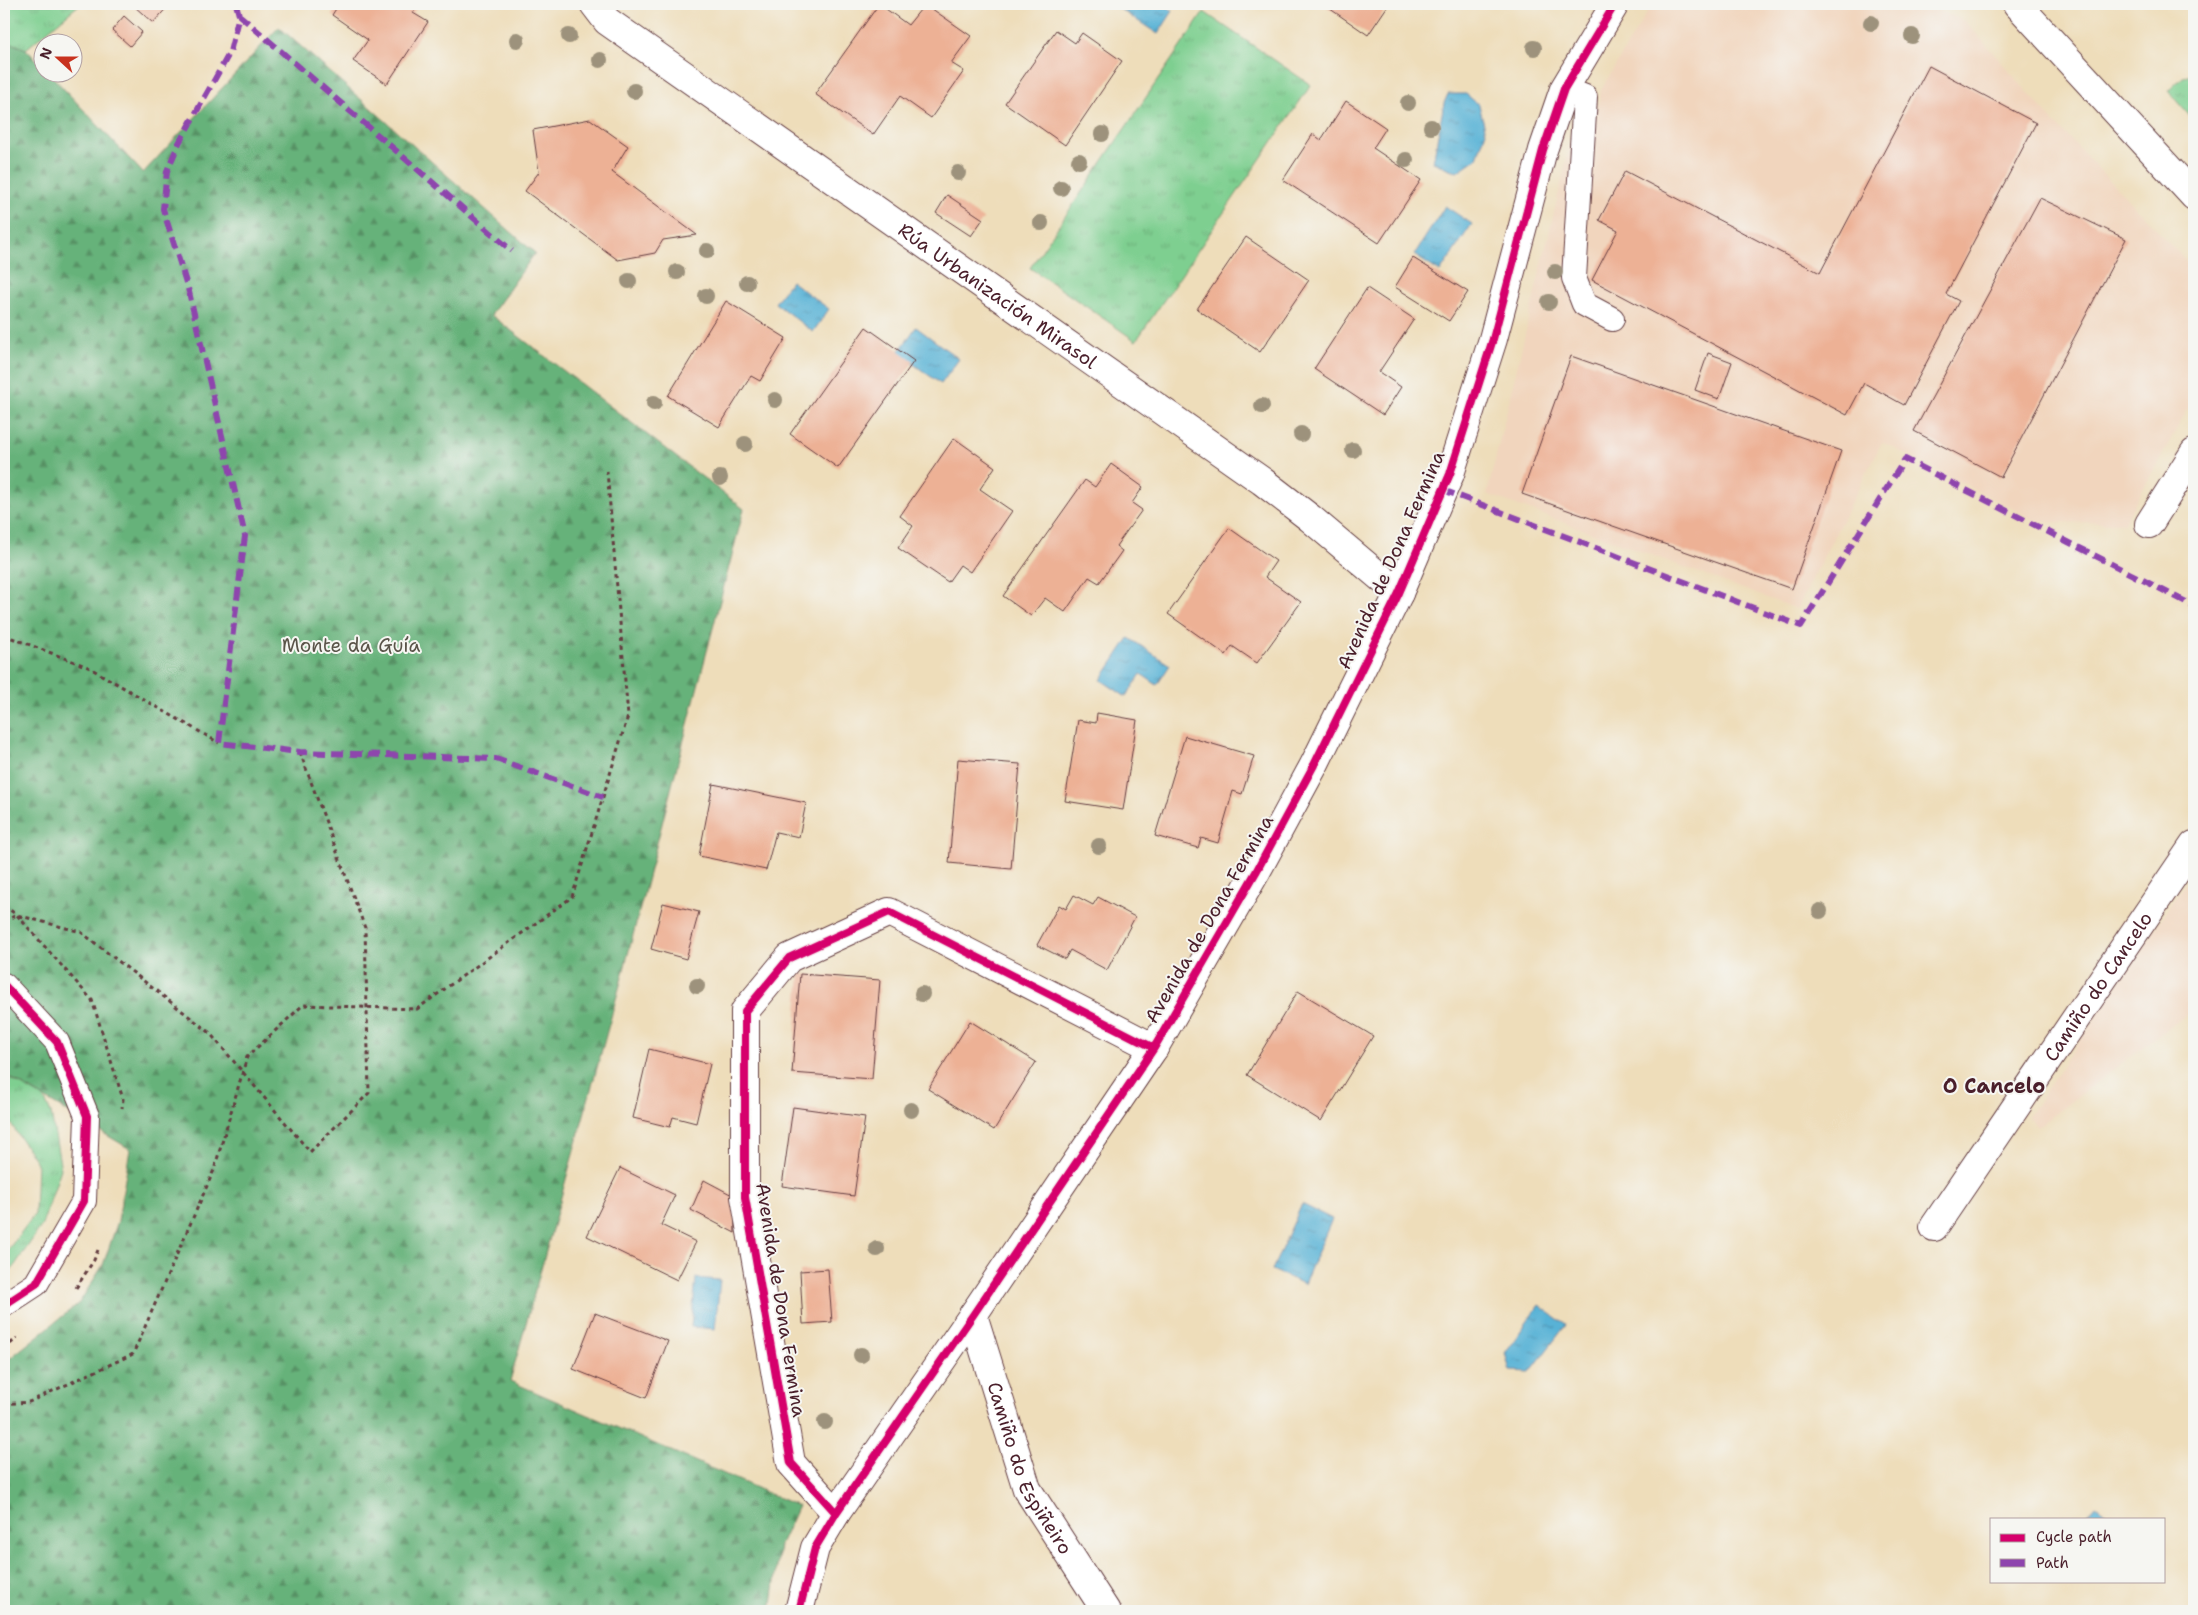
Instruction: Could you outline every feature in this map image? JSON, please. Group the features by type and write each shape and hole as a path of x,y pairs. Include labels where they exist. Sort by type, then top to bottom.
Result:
{"street":[{"name":"Rúa Urbanización Mirasol","path":"594,4 607,21 1262,481 1310,518 1399,593"},
{"name":"Avenida de Dona Fermina","path":"799,1611 815,1548 836,1513 1154,1048 1256,872 1314,765 1399,593 1450,474 1493,339 1543,150 1564,89 1615,4"},
{"path":"2017,4 2194,196"},
{"path":"2149,524 2194,453"},
{"name":"Camiño do Cancelo","path":"1934,1227 2194,846"},
{"name":"Avenida de Dona Fermina","path":"836,1513 791,1463 745,1197 745,1011 789,958 890,912 1154,1048"},
{"name":"Camiño do Espiñeiro","path":"973,1315 1027,1488 1106,1611"}],"lane":[{"path":"1564,89 1585,97 1574,278 1584,304 1612,319"},
{"path":"4,985 57,1042 86,1116 84,1201 36,1284 4,1305"}],"path":[{"path":"4,1404 29,1402 133,1354 214,1170 247,1057 303,1005 416,1009 572,898 628,716 607,471"},
{"path":"4,635 88,667 219,743"},
{"path":"4,921 17,916 80,932 208,1032 310,1152 368,1093 365,928 300,752"}],"shaded area":[{"path":"1652,4 1922,4 1965,21 2054,122 2194,269 2194,398 2124,523 2039,522 1882,442 1797,609 1487,494 1571,141 1592,144 1601,90"},
{"path":"2194,871 2194,1009 2037,1127 2028,1117"}],"green space":[{"path":"4,4 80,4 46,32 32,32 32,44 26,49 4,40"},
{"path":"1204,12 1311,85 1136,341 1030,268"},
{"name":"Monte da Guía","path":"279,27 535,253 491,315 744,509 620,985 510,1381 798,1506 780,1545 771,1611 4,1611 4,1363 79,1303 103,1265 118,1221 130,1149 4,1074 4,40 26,49 32,55 32,82 57,82 143,173"},
{"path":"2194,75 2194,121 2168,91 2183,77"},
{"path":"4,1075 44,1098 51,1113 61,1169 42,1225 13,1268 4,1275 4,1255 35,1214 37,1163 9,1121 4,1118"}],"water":[{"path":"1112,4 1162,4 1173,11 1158,34"},
{"path":"1448,94 1466,94 1479,105 1486,132 1477,158 1457,172 1433,162 1444,103"},
{"path":"1445,206 1472,224 1440,272 1414,255"},
{"path":"791,281 829,309 813,332 775,303"},
{"path":"916,327 959,359 941,384 898,353"},
{"path":"1129,638 1170,665 1157,685 1141,674 1126,697 1101,680"},
{"path":"1302,1204 1332,1219 1304,1284 1272,1270"},
{"path":"696,1278 720,1280 715,1329 691,1327"},
{"path":"1539,1305 1566,1325 1530,1372 1510,1371 1505,1353"},
{"path":"2096,1505 2113,1518 2085,1518"}],"building":[{"path":"135,4 170,4 153,23 134,6"},
{"path":"339,4 419,4 413,13 428,22 387,84 353,61 368,40 332,15"},
{"path":"879,4 908,25 925,4 971,36 951,63 964,71 931,118 900,96 873,135 815,94"},
{"path":"1323,4 1389,4 1368,35"},
{"path":"2191,4 2194,4 2194,16 2193,16"},
{"path":"124,16 142,32 130,46 112,30"},
{"path":"1056,30 1075,43 1082,33 1122,61 1065,145 1005,103"},
{"path":"1929,66 2036,123 1946,294 1959,301 1904,405 1864,383 1847,415 1592,280 1618,230 1599,220 1625,171 1820,273"},
{"path":"1346,101 1386,128 1373,148 1421,180 1379,243 1283,180 1313,134 1321,140"},
{"path":"590,119 628,146 612,172 697,235 663,240 655,253 618,260 525,191 539,172 533,130"},
{"path":"947,195 983,219 971,236 936,213"},
{"path":"2040,198 2126,239 2001,477 1914,431"},
{"path":"1246,237 1309,280 1260,352 1197,309"},
{"path":"1413,258 1468,292 1449,321 1395,287"},
{"path":"1367,288 1414,319 1379,372 1401,387 1383,415 1314,369"},
{"path":"726,301 786,338 760,381 751,376 719,427 668,396"},
{"path":"866,327 914,361 838,468 790,434"},
{"path":"1708,353 1732,362 1719,399 1695,390"},
{"path":"1571,356 1841,451 1792,589 1522,494"},
{"path":"954,438 995,467 980,489 1012,511 970,572 960,565 948,582 898,548 913,526 900,516"},
{"path":"1111,464 1143,487 1132,503 1142,510 1116,546 1122,551 1099,583 1089,577 1065,612 1045,598 1031,616 1003,596 1085,480 1095,487"},
{"path":"1229,528 1276,561 1265,577 1301,602 1257,663 1232,646 1226,655 1168,614"},
{"path":"1097,713 1137,720 1123,810 1065,801 1078,720 1096,723"},
{"path":"1185,736 1254,756 1242,794 1233,791 1218,843 1201,838 1198,848 1155,836"},
{"path":"958,759 1020,764 1011,869 949,863"},
{"path":"713,784 806,803 799,837 776,832 766,870 699,856"},
{"path":"1074,895 1093,905 1098,897 1135,917 1107,970 1070,950 1065,959 1037,945 1059,905 1066,909"},
{"path":"663,903 699,912 686,959 651,949"},
{"path":"800,974 880,980 872,1079 792,1073"},
{"path":"1298,991 1373,1036 1321,1121 1247,1075"},
{"path":"970,1021 1036,1062 994,1130 928,1089"},
{"path":"649,1049 710,1064 696,1123 673,1117 670,1127 633,1118"},
{"path":"793,1107 865,1117 854,1196 782,1186"},
{"path":"620,1168 675,1195 661,1225 696,1242 677,1280 587,1236"},
{"path":"704,1180 734,1196 735,1233 691,1210"},
{"path":"828,1269 832,1322 803,1324 800,1271"},
{"path":"595,1313 668,1341 646,1398 573,1369"}],"marked path":[{"path":"236,4 239,15 230,52 179,143 167,171 163,209 189,292 245,536 219,743 300,752 496,759 603,797"},
{"path":"239,15 512,251"},
{"path":"1443,490 1801,626 1905,459 2194,606"}],"cycle path":[{"path":"799,1611 815,1548 836,1513 1154,1048 1256,872 1314,765 1399,593 1450,474 1493,339 1543,150 1564,89 1615,4"},
{"path":"836,1513 791,1463 745,1197 745,1011 789,958 889,912 1154,1048"},
{"path":"4,985 57,1042 87,1116 84,1201 36,1284 4,1305"}],"district":[{"name":"O Cancelo","path":"1994,1086"}]}
